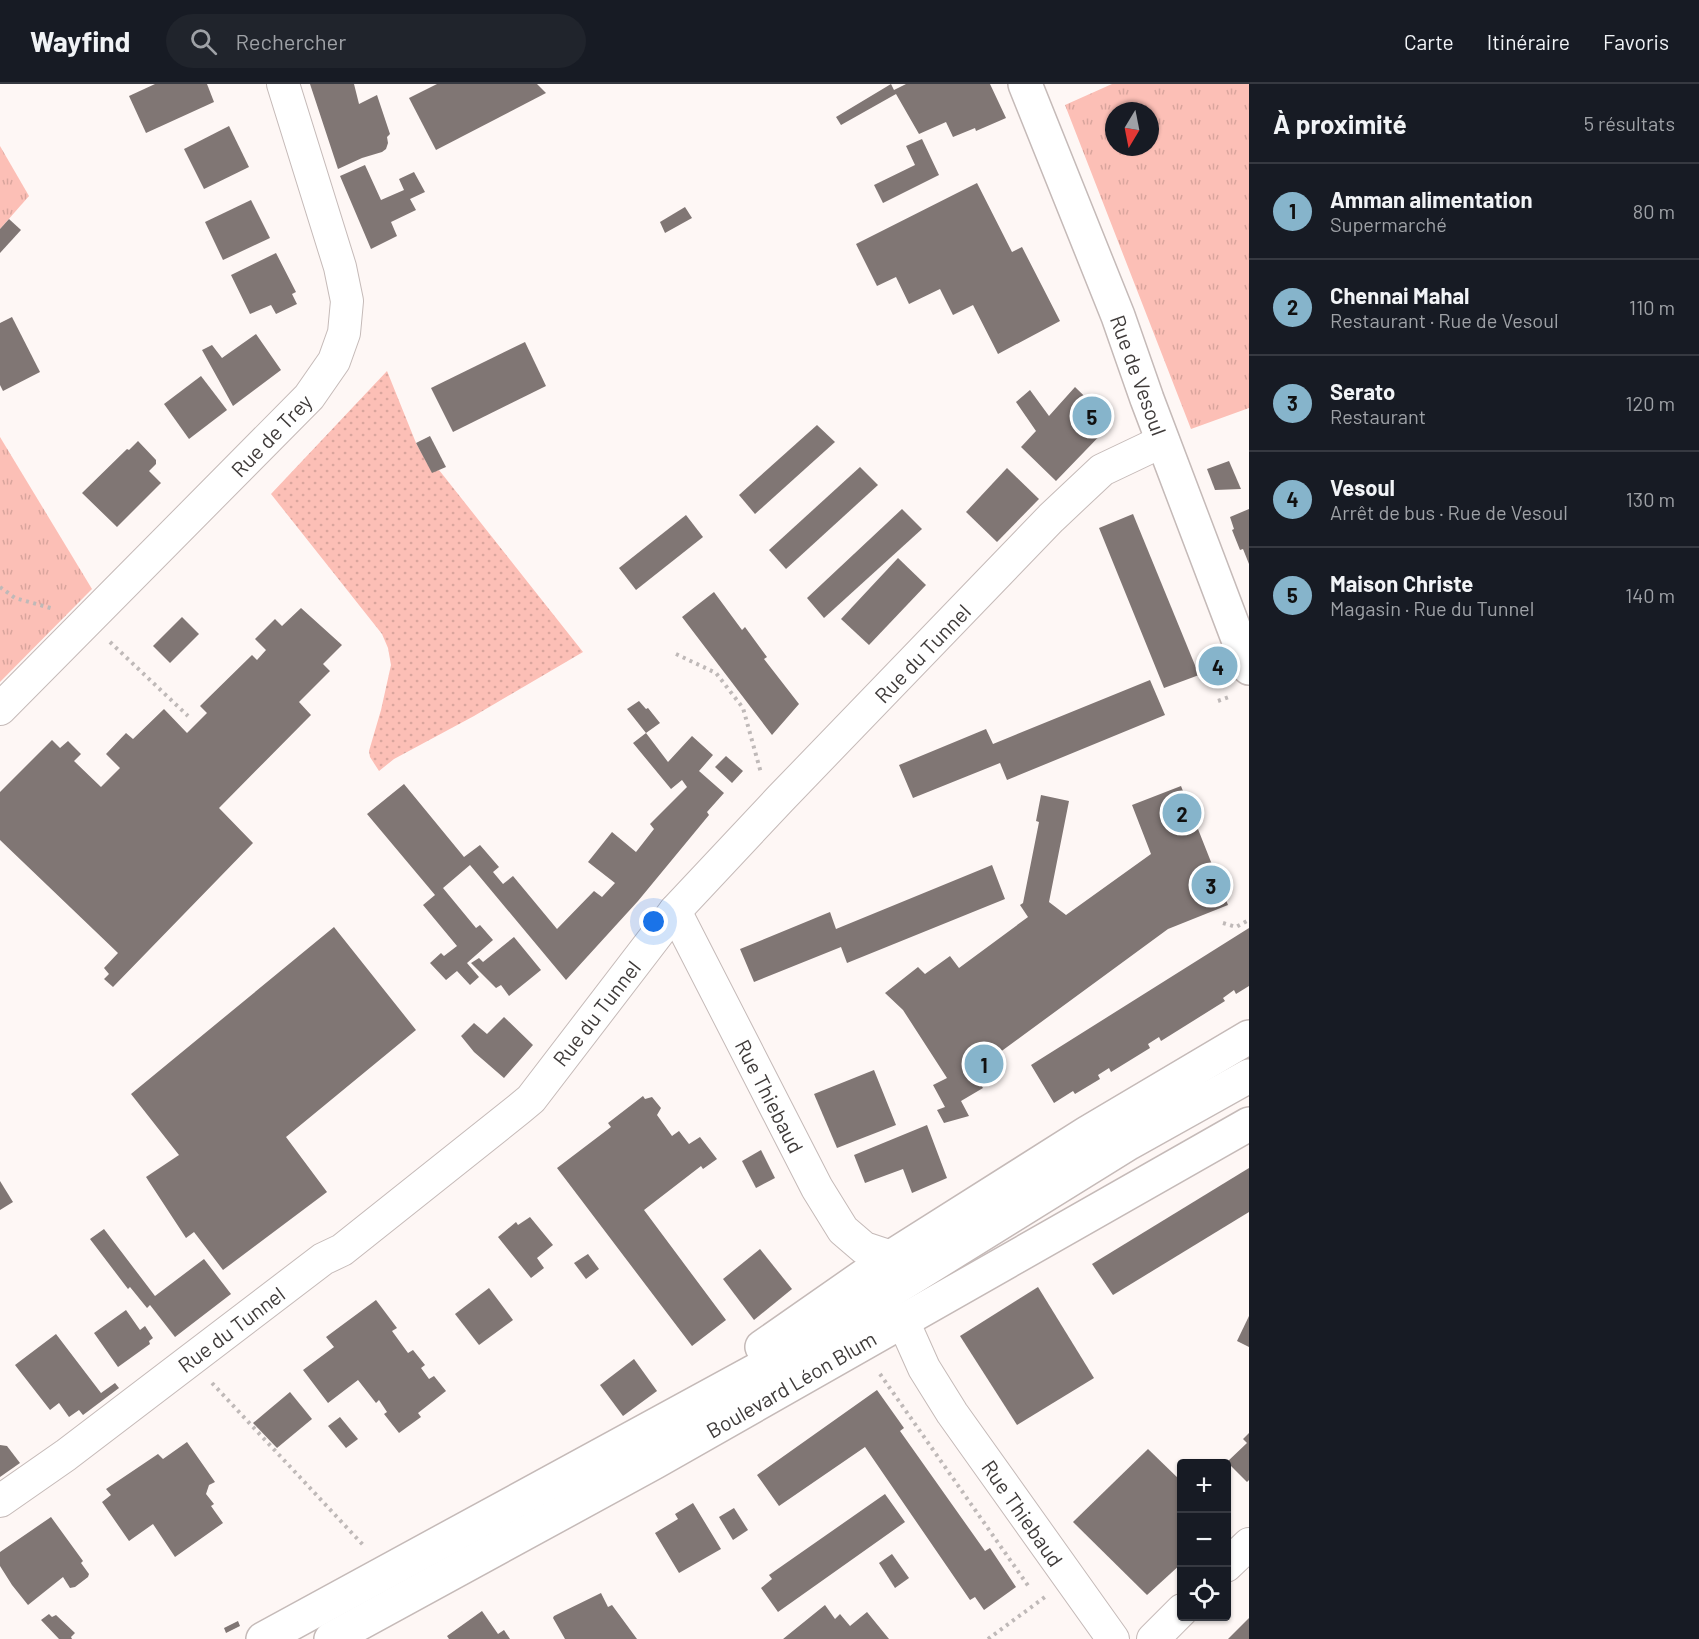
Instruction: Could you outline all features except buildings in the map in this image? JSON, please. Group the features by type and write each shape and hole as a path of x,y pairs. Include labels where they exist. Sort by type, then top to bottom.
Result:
{"main road":[{"name":"Rue de Vesoul","path":"1025,84 1118,316 1163,441 1242,681"},
{"path":"636,1435 891,1257 1087,1133 1249,1037"},
{"name":"Boulevard Léon Blum","path":"810,1341 1129,1143 1249,1076"},
{"name":"Boulevard Léon Blum","path":"331,1639 655,1462 1249,1124"},
{"path":"263,1639 810,1341"},
{"path":"655,1462 810,1341"}],"street":[{"name":"Rue de Trey","path":"0,709 75,616 309,397 334,361 344,333 347,301 340,267 283,84"},
{"name":"Rue du Tunnel","path":"0,1501 66,1455 323,1259 342,1250 519,1110 531,1099 675,911 780,799 1060,510 1102,470 1163,441"},
{"name":"Rue Thiebaud","path":"675,911 817,1188 843,1230 864,1248 891,1257"},
{"name":"Rue Thiebaud","path":"903,1321 924,1368 952,1413 1113,1639"},
{"path":"1231,1562 1249,1544"},
{"path":"1153,1639 1177,1615"}],"path":[{"path":"0,587 15,598 75,616 188,716"},
{"path":"676,654 716,673 743,708 763,782"},
{"path":"1218,701 1242,681"},
{"path":"1222,923 1236,927 1249,920"},
{"path":"880,1374 1029,1587"},
{"path":"206,1376 366,1549"},
{"path":"988,1639 1053,1592"}],"green space":[{"path":"1112,84 1249,84 1249,408 1191,429 1065,105"},
{"path":"0,146 29,196 0,229"},
{"path":"387,371 416,443 432,472 439,470 583,652 474,716 394,759 379,771 369,751 391,665 388,648 382,634 271,494"},
{"path":"0,437 92,589 0,682"}],"place":[{"name":"Maison Christe","path":"1092,416"},
{"name":"Vesoul","path":"1218,666"},
{"name":"Chennai Mahal","path":"1182,813"},
{"name":"Serato","path":"1211,885"},
{"name":"Amman alimentation","path":"984,1064"}]}
